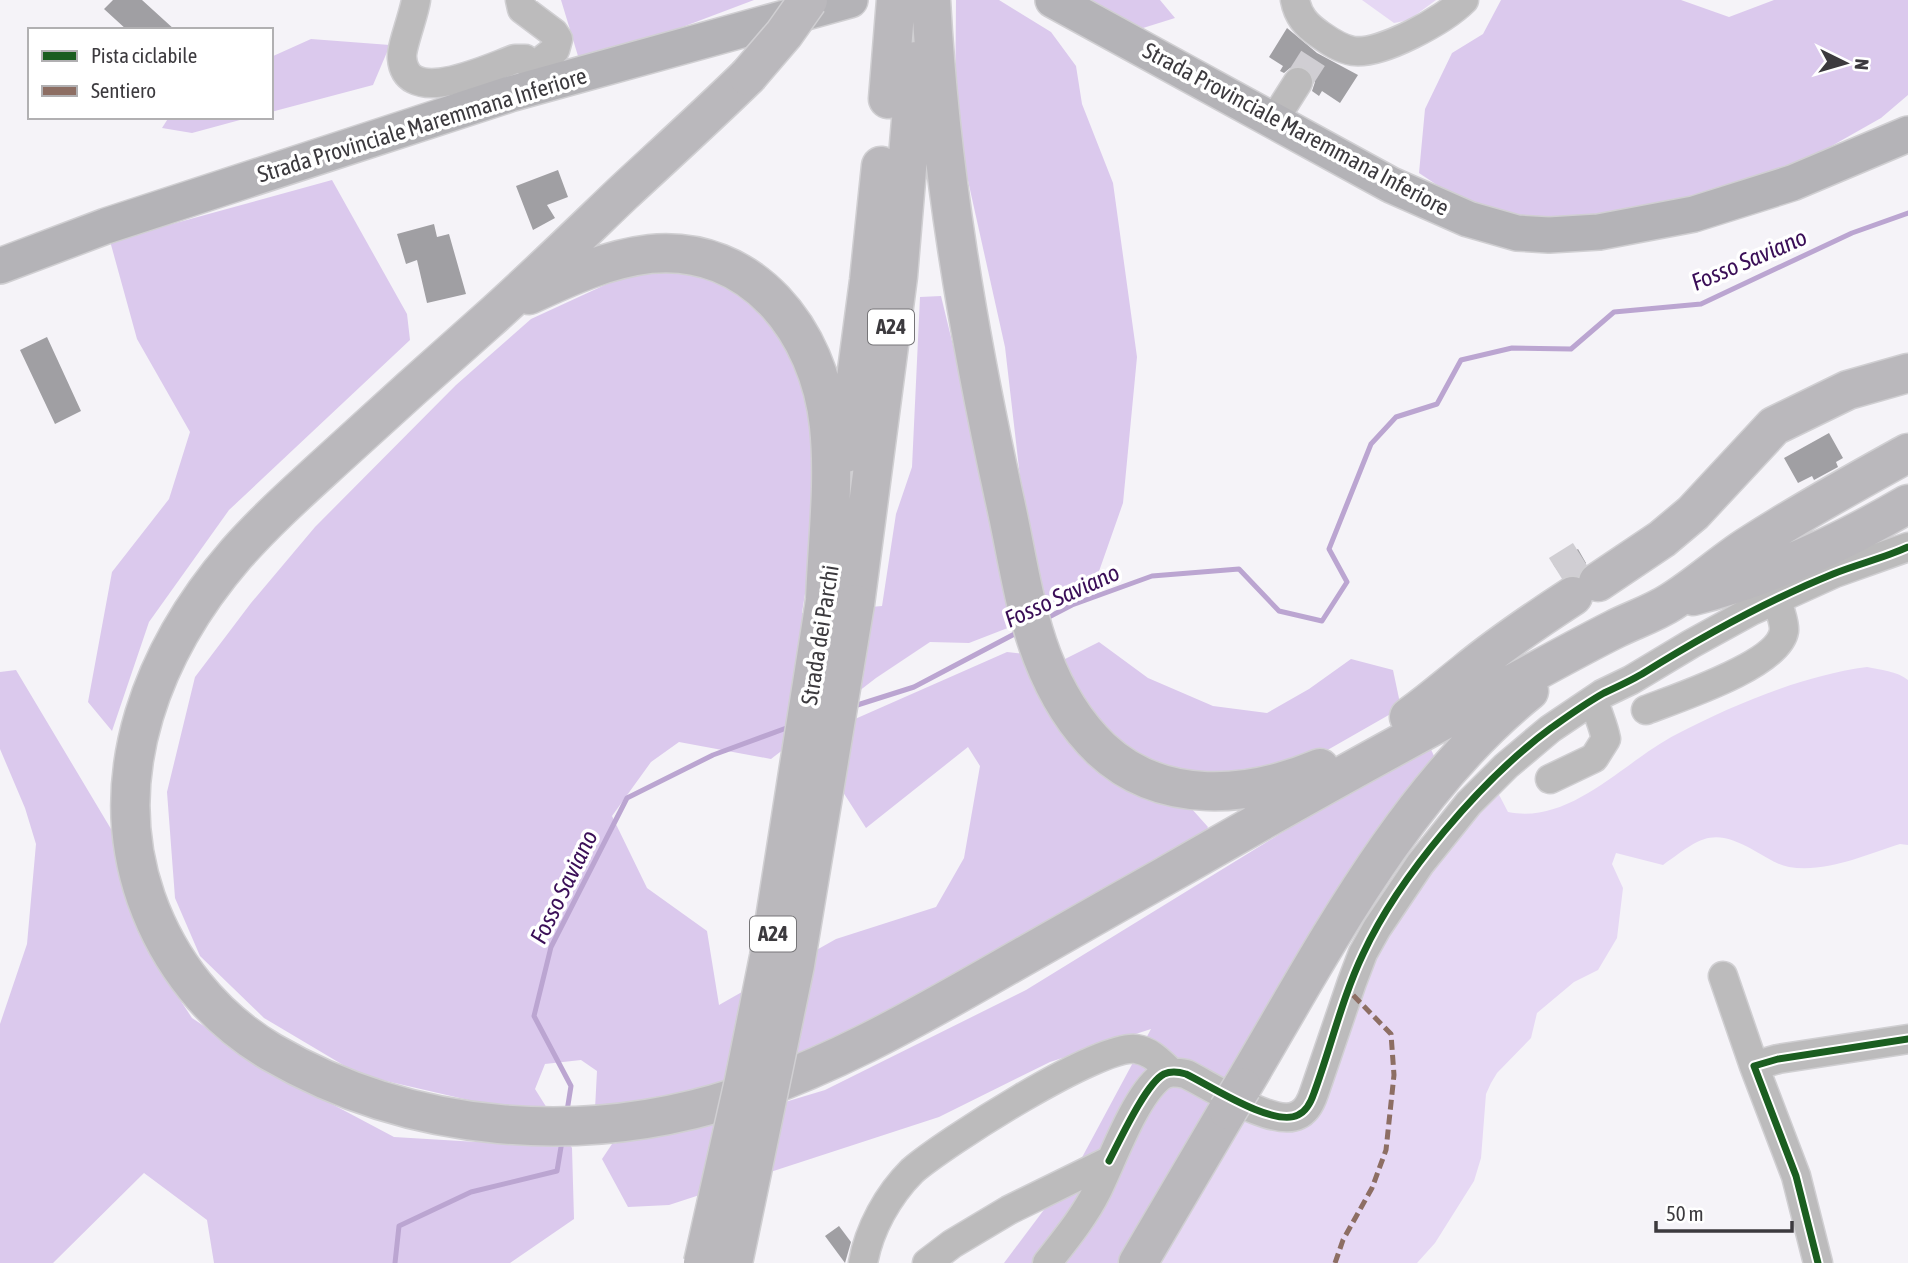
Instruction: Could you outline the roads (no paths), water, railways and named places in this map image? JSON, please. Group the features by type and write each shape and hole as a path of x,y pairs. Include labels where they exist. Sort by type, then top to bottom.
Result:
{"highway":[{"path":"808,0 784,34 748,76 505,305 279,509 216,579 181,629 154,683 139,727 130,787 134,850 150,908 178,963 215,1010 254,1041 321,1078 374,1099 437,1115 547,1128 631,1122 726,1100 818,1067 860,1048 1356,767 1671,602 1744,549 1908,453"},
{"name":"Strada dei Parchi","path":"896,0 914,50"},
{"name":"Strada dei Parchi","path":"733,1263 795,965 840,603 869,281 922,0"},
{"path":"931,0 914,50 943,155 983,399 1038,644 1059,694 1090,737 1125,767 1152,781 1173,787 1224,792 1277,783 1332,763 1388,731 1451,685 1582,583 1638,526 1754,447 1774,426 1848,390 1908,373"},
{"path":"505,305 599,265 636,256 660,254 692,255 714,260 743,274 769,295 790,320 804,344 816,369 827,412 840,603"},
{"path":"1671,602 1727,587 1767,572 1850,536 1908,504"},
{"name":"Strada dei Parchi","path":"703,1263 747,1070 840,603"},
{"path":"1138,1263 1360,891 1393,842 1429,795 1478,739 1525,694 1610,632"},
{"path":"1356,767 1451,685"}],"main road":[{"name":"Strada Provinciale Maremmana Inferiore","path":"0,266 106,226 535,77 720,34 850,0"},
{"name":"Strada Provinciale Maremmana Inferiore","path":"1053,0 1391,186 1441,209 1517,233 1549,235 1599,232 1694,214 1792,183 1908,134"}],"street":[{"path":"416,0 401,57 407,74 417,81 444,84 525,59 535,77 555,50 558,39 522,9 520,0"},
{"path":"1294,0 1299,16 1322,43 1353,51 1375,48 1424,29 1464,0"},
{"path":"1274,120 1298,82"},
{"path":"1047,1263 1089,1205 1109,1161 1151,1087 1163,1074 1186,1074 1273,1116 1292,1118 1304,1112 1314,1093 1363,953 1408,880 1469,803 1506,766 1550,729 1594,700 1703,637 1777,599 1835,573 1908,547"},
{"path":"1646,710 1755,664 1779,645 1784,629 1777,599"},
{"path":"1550,779 1594,758 1606,738 1594,700"},
{"path":"1723,976 1796,1176 1818,1263"},
{"path":"1754,1066 1778,1059 1908,1039"},
{"path":"863,1263 876,1223 895,1190 912,1171 1052,1079 1117,1050 1135,1049 1153,1055 1171,1072"},
{"path":"927,1263 952,1244 1009,1210 1109,1161"}],"waterway":[{"name":"Fosso Saviano","path":"1045,619 1072,605 1152,576 1239,569 1279,611 1322,621 1347,582 1329,549 1371,444 1396,417 1437,404 1461,360 1512,348 1571,349 1614,312 1701,304 1852,233 1908,213"},
{"name":"Fosso Saviano","path":"851,707 914,687 1020,631"},
{"name":"Fosso Saviano","path":"567,1111 571,1086 534,1016 551,947 627,798 713,755 792,726"},
{"name":"Fosso Saviano","path":"395,1263 399,1226 471,1192 557,1171 562,1141"}],"tunnel":[{"path":"1298,82 1319,49"},
{"path":"1559,574 1583,559"}]}
